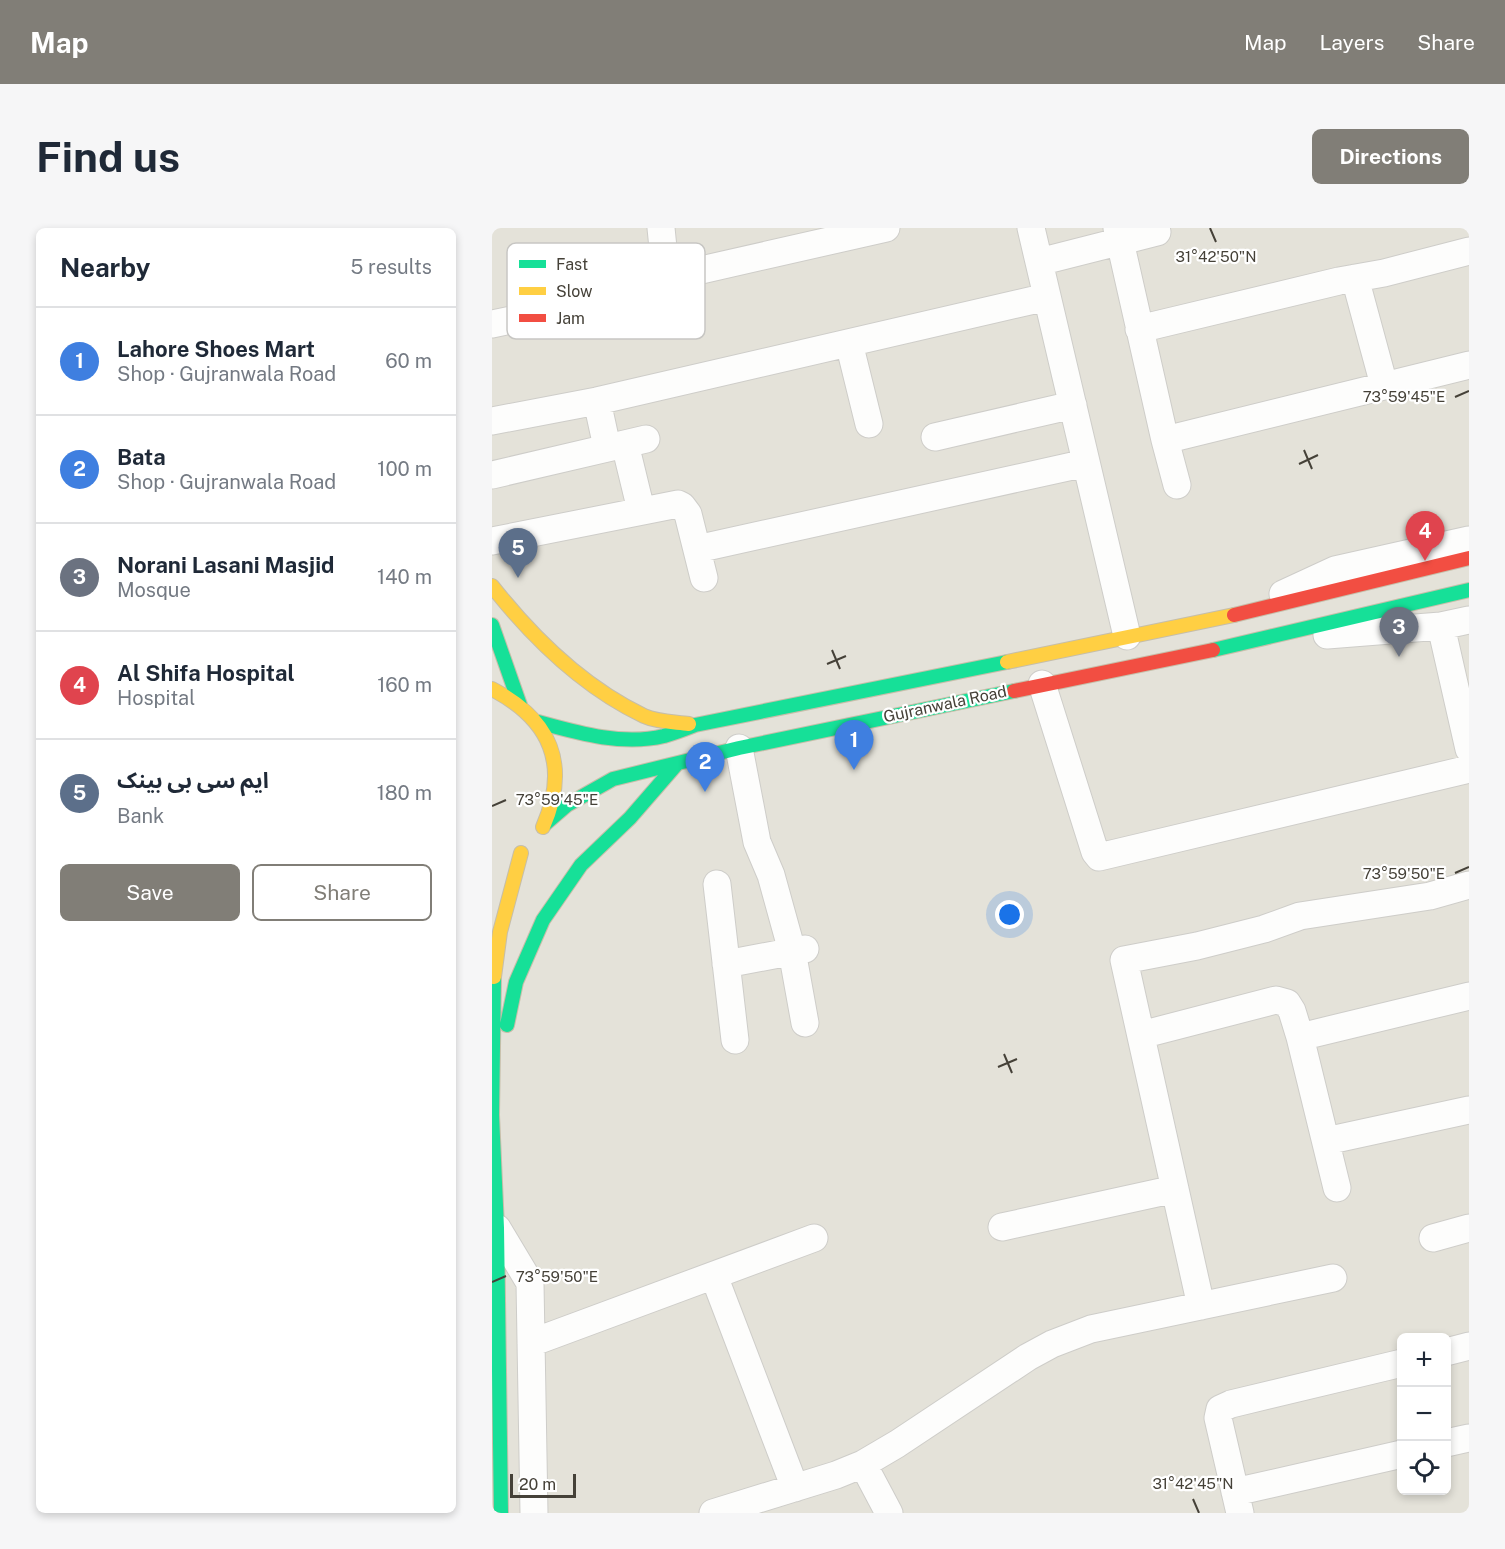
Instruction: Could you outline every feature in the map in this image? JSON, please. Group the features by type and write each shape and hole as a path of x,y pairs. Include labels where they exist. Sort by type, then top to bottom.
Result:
{"highway":[{"name":"Gujranwala Road","path":"538,722 610,739 633,740 660,737 695,726 1241,614 1469,558"},
{"path":"492,586 518,619 557,657 600,690 646,717 695,726"},
{"name":"Gujranwala Road","path":"545,824 567,805 613,779 739,748 1252,642 1469,590"},
{"path":"492,625 520,705"},
{"path":"492,689 520,705 538,722 549,743 556,776 551,808 545,824 528,846 506,863"},
{"path":"492,1115 516,982 543,920 581,865 630,818 676,765"},
{"path":"501,1513 497,1228 492,1115 494,969 507,901 528,846"}],"street":[{"path":"661,228 662,243"},
{"path":"705,269 882,228"},
{"path":"1031,228 1127,636"},
{"path":"1039,262 1118,235 1157,232"},
{"path":"1118,235 1177,485"},
{"path":"1139,329 1384,273 1469,251"},
{"path":"1355,278 1384,386"},
{"path":"492,422 597,401 1047,297"},
{"path":"492,324 507,321"},
{"path":"849,343 869,424"},
{"path":"1165,440 1469,365"},
{"path":"597,401 626,443 641,510"},
{"path":"935,437 1073,405"},
{"path":"492,475 626,443"},
{"path":"697,549 1086,463"},
{"path":"492,541 672,504 682,506 688,514 704,578"},
{"name":"Gujranwala Road","path":"1241,614 1335,570 1469,540"},
{"name":"Gujranwala Road","path":"1252,642 1441,626 1469,620"},
{"path":"1441,626 1469,749"},
{"path":"1042,684 1095,852 1099,857 1469,769"},
{"path":"739,748 757,842 799,950 805,1023"},
{"path":"717,884 735,1040"},
{"path":"1201,1306 1124,960 1197,946 1264,929 1300,916 1430,896 1469,885"},
{"path":"726,964 799,950"},
{"path":"1300,1037 1469,996"},
{"path":"1141,1035 1281,1000 1290,1007 1300,1037 1337,1188"},
{"path":"1326,1142 1469,1110"},
{"path":"1002,1227 1175,1189"},
{"path":"497,1228 530,1283 534,1513"},
{"path":"1433,1238 1469,1228"},
{"path":"531,1343 814,1238"},
{"path":"714,1276 795,1488"},
{"path":"713,1513 836,1475 863,1464 1028,1357 1052,1344 1091,1329 1333,1278"},
{"path":"1451,1351 1469,1346"},
{"path":"1397,1364 1231,1404 1220,1409 1218,1418 1238,1503 1397,1455"},
{"path":"1451,1442 1469,1438"},
{"path":"863,1464 889,1513"}],"shaded area":[{"path":"492,228 1469,228 1469,1513 492,1513"}],"traffic: fast":[{"path":"1213,650 1469,590"},
{"path":"492,625 520,705"},
{"path":"538,722 600,737 648,739 695,725 1007,662"},
{"path":"545,824 567,805 613,779 739,748 1014,691"},
{"path":"507,1025 516,982 543,920 581,865 630,818 676,765"},
{"path":"494,977 492,1115 497,1228 501,1513"}],"traffic: slow":[{"path":"492,586 524,624 560,660 600,691 649,718 689,724"},
{"path":"1007,662 1234,615"},
{"path":"492,689 529,715 550,746 555,784 543,827"},
{"path":"494,977 500,932 521,853"}],"traffic: jam":[{"path":"1234,615 1469,558"},
{"path":"1014,691 1213,650"}],"place":[{"name":"Al Shifa Hospital","path":"1425,561"},
{"name":"ایم سی بی بینک","path":"518,578"},
{"name":"Norani Lasani Masjid","path":"1399,657"},
{"name":"Lahore Shoes Mart","path":"854,770"},
{"name":"Bata","path":"705,792"}]}
